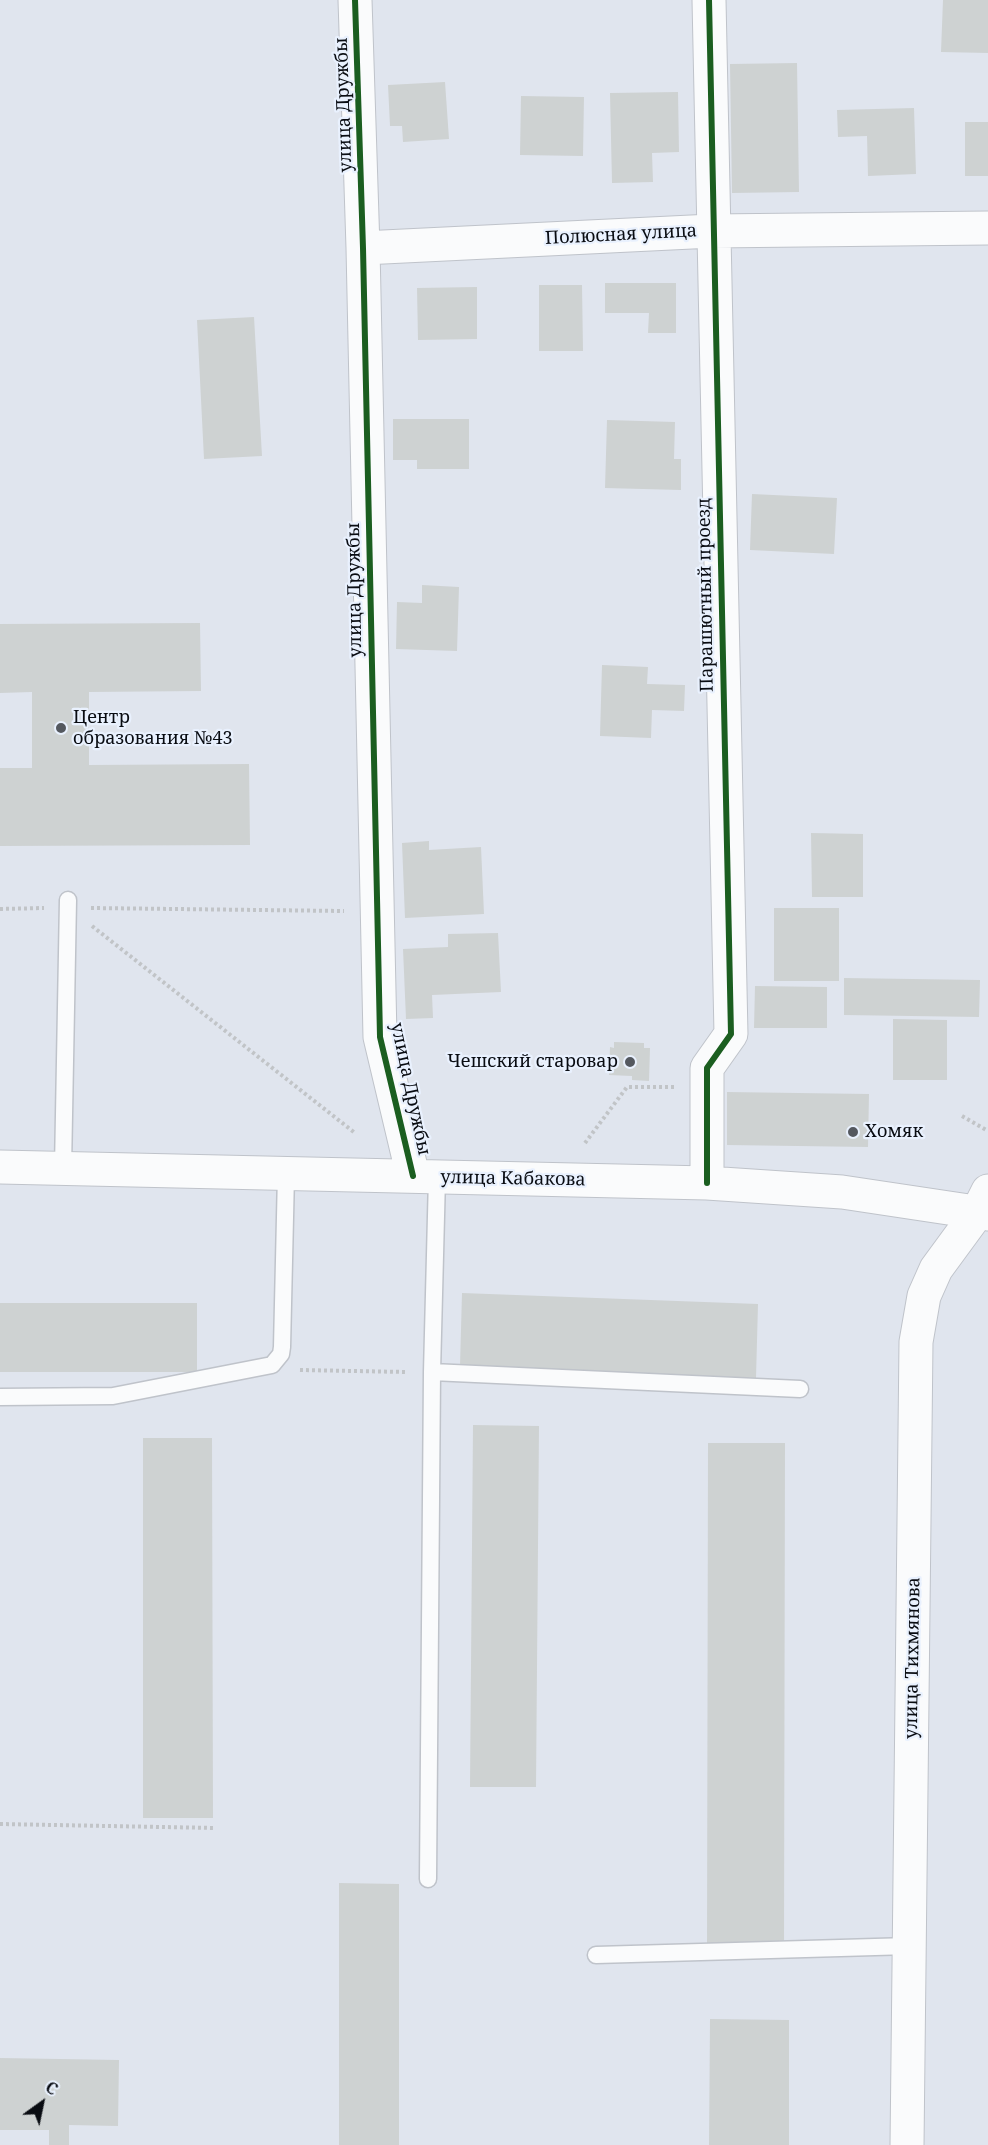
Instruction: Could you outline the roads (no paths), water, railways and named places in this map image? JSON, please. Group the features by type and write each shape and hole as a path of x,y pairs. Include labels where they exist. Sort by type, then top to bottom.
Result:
{"street":[{"name":"улица Дружбы","path":"355,0 363,248 380,1037 425,1177"},
{"name":"Парашютный проезд","path":"707,1183 707,1068 731,1034 708,0"},
{"name":"Полюсная улица","path":"363,248 712,231 988,228"},
{"name":"улица Кабакова","path":"0,1167 707,1183 842,1192 984,1206"},
{"name":"улица Тихмянова","path":"907,2145 916,1342 924,1296 936,1269 984,1206"}],"lane":[{"path":"63,1168 68,904"},
{"path":"0,1396 113,1396 272,1365 278,1360 282,1347 286,1173"},
{"path":"425,1177 432,1372 428,1879"},
{"path":"432,1372 800,1389"},
{"path":"597,1955 910,1946"}],"place":[{"name":"Центр образования №43","path":"61,728"},
{"name":"Чешский старовар","path":"630,1062"},
{"name":"Хомяк","path":"853,1132"}]}
